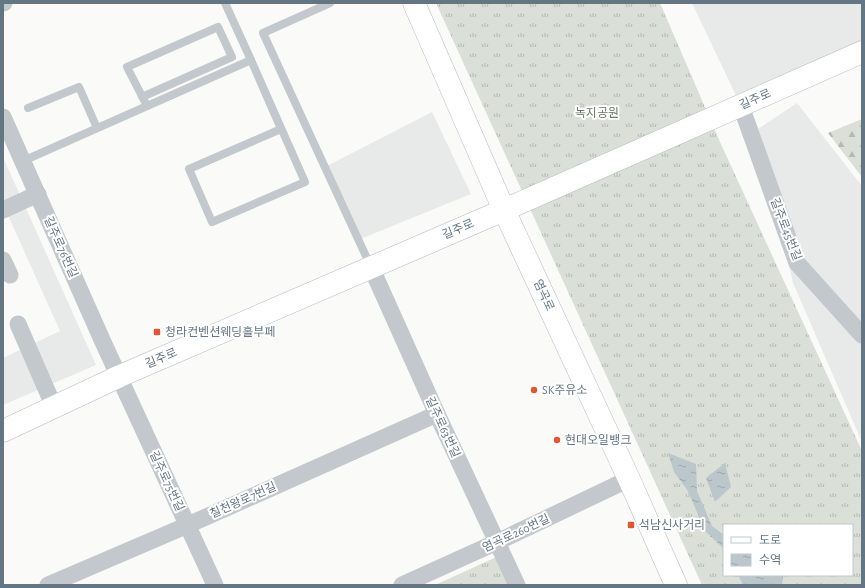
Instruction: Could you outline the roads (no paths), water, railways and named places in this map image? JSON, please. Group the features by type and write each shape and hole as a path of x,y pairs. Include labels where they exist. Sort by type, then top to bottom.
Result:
{"main road":[{"name":"염곡로","path":"414,3 504,210 629,479 676,585"},
{"name":"길주로","path":"3,431 120,376 504,210 862,52"}],"street":[{"name":"길주로45번길","path":"740,106 797,262 862,335"},
{"name":"길주로76번길","path":"3,117 103,342 120,376"},
{"path":"3,210 38,194"},
{"name":"길주로63번길","path":"371,267 436,414 517,585"},
{"path":"18,324 54,407"},
{"name":"길주로75번길","path":"120,376 215,585"},
{"name":"칠천왕로7번길","path":"48,585 188,525 436,414"},
{"name":"염곡로260번길","path":"402,585 497,542 629,479"}],"lane":[{"path":"225,3 251,60 281,129 274,132 253,141 224,154 189,169 212,222 305,182 251,60"},
{"path":"330,3 263,33 371,267"},
{"path":"142,97 232,57 218,27 127,67 146,106"},
{"path":"23,161 251,60"},
{"path":"28,108 79,87 97,128"}],"water":[{"path":"668,453 696,464 697,491 712,526 723,534 723,548 705,531 688,491 674,472"},
{"path":"725,463 731,487 715,502 706,478"},
{"path":"738,576 783,577 782,585 743,585"}],"place":[{"name":"청라컨벤션웨딩홀부페","path":"157,332"},
{"name":"SK주유소","path":"534,390"},
{"name":"현대오일뱅크","path":"557,440"},
{"name":"석남신사거리","path":"631,525"}],"park label":[{"name":"녹지공원","path":"597,113"}]}
